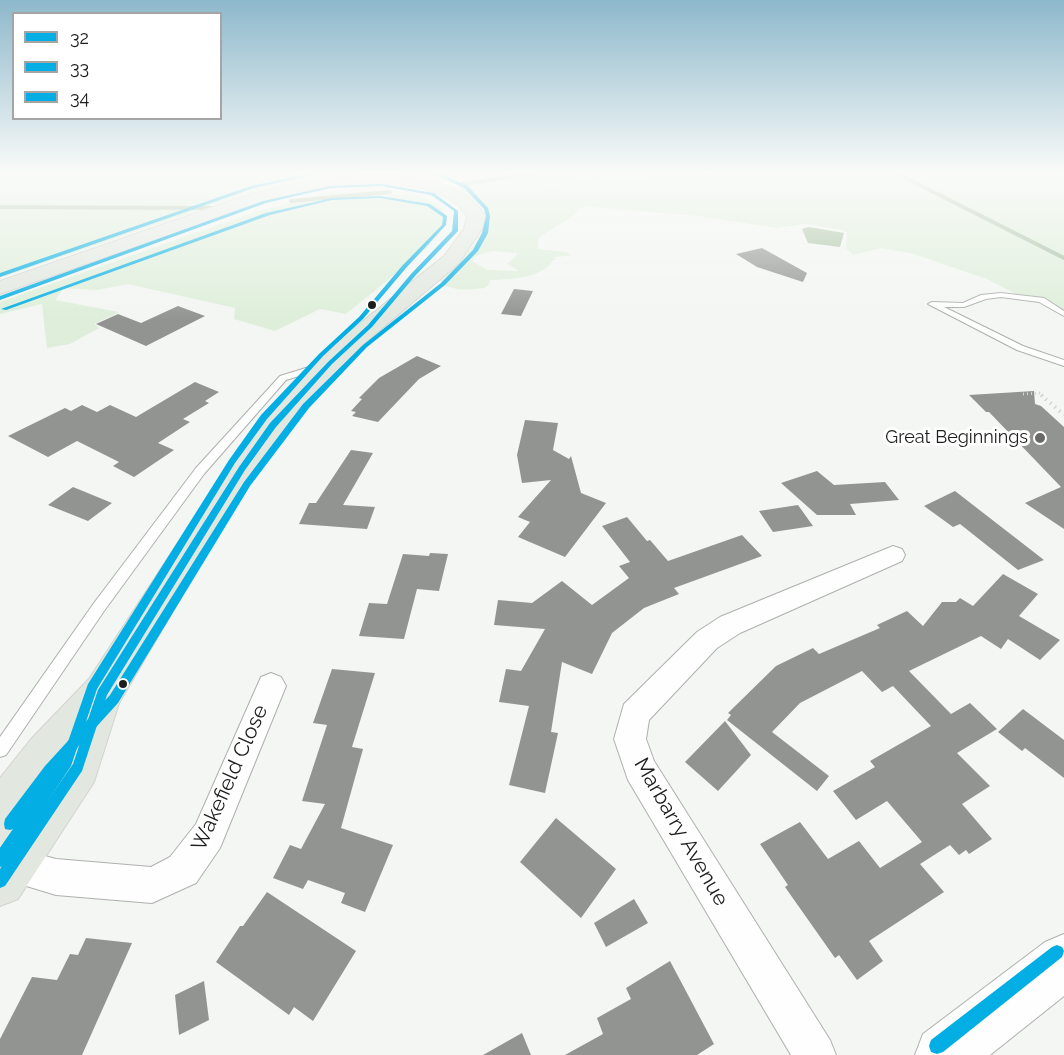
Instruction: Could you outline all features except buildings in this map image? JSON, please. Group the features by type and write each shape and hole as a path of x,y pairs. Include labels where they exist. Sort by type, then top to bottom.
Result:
{"highway":[{"path":"0,288 189,221"},
{"path":"0,298 212,221"},
{"path":"370,326 413,274 455,231 458,221"},
{"path":"0,818 40,762 102,693 242,469 273,425 330,363 370,326 434,275 468,240 475,221"},
{"path":"6,873 78,766 102,693"}],"main road":[{"path":"944,1055 1064,961"}],"street":[{"name":"Marbarry Avenue","path":"815,1055 640,768 630,739 635,714 707,640 730,625 893,555"},
{"name":"Wakefield Close","path":"6,873 152,885 183,870 196,855 207,836 271,686"}],"lane":[{"path":"1064,314 1041,300 1019,296 984,297 964,305 932,304 1020,348 1064,363"},
{"path":"964,305 969,323"},
{"path":"0,750 99,607 200,471 283,378 330,363"}],"path":[{"path":"1023,394 1039,393 1064,415"}],"shaded area":[{"path":"0,221 166,221 0,278"},
{"path":"228,221 442,221 441,231 425,250 346,314 320,309 275,331 234,319 235,308 128,284 97,290 64,288 55,300 119,312 94,324 99,328 70,344 47,348 42,304 0,314 0,302"},
{"path":"487,221 564,221 538,239 538,249 566,252 572,255 556,257 540,272 512,279 490,280 488,286 484,288 467,290 444,285 440,281 471,249","holes":["492,251 516,253 517,255 507,264 519,271 488,270 472,261 476,256"]},
{"path":"732,221 1064,221 1064,310 1051,302 1016,294 987,279 913,254 881,248 853,255 846,248 847,233 842,230 806,224 777,228"},
{"path":"809,227 844,233 840,247 808,243 802,229"}],"waterway":[{"path":"991,221 1064,258"}],"transit line":[{"name":"34","path":"0,275 155,221"},
{"name":"32","path":"0,298 212,221"},
{"name":"33","path":"4,309 248,221"},
{"name":"33","path":"0,860 67,762 92,687 232,462 264,417 321,355 361,318 404,267 444,225 444,221"},
{"name":"32","path":"0,881 78,767 102,693 242,469 273,425 330,363 370,326 413,275 455,231 455,221"},
{"name":"34","path":"10,824 49,770 114,699 247,484 306,406 365,346 443,284 475,251 485,233 487,221"},
{"name":"34","path":"0,860 58,775"},
{"name":"34","path":"937,1046 1057,952"}],"place":[{"name":"Great Beginnings","path":"1040,438"}]}
